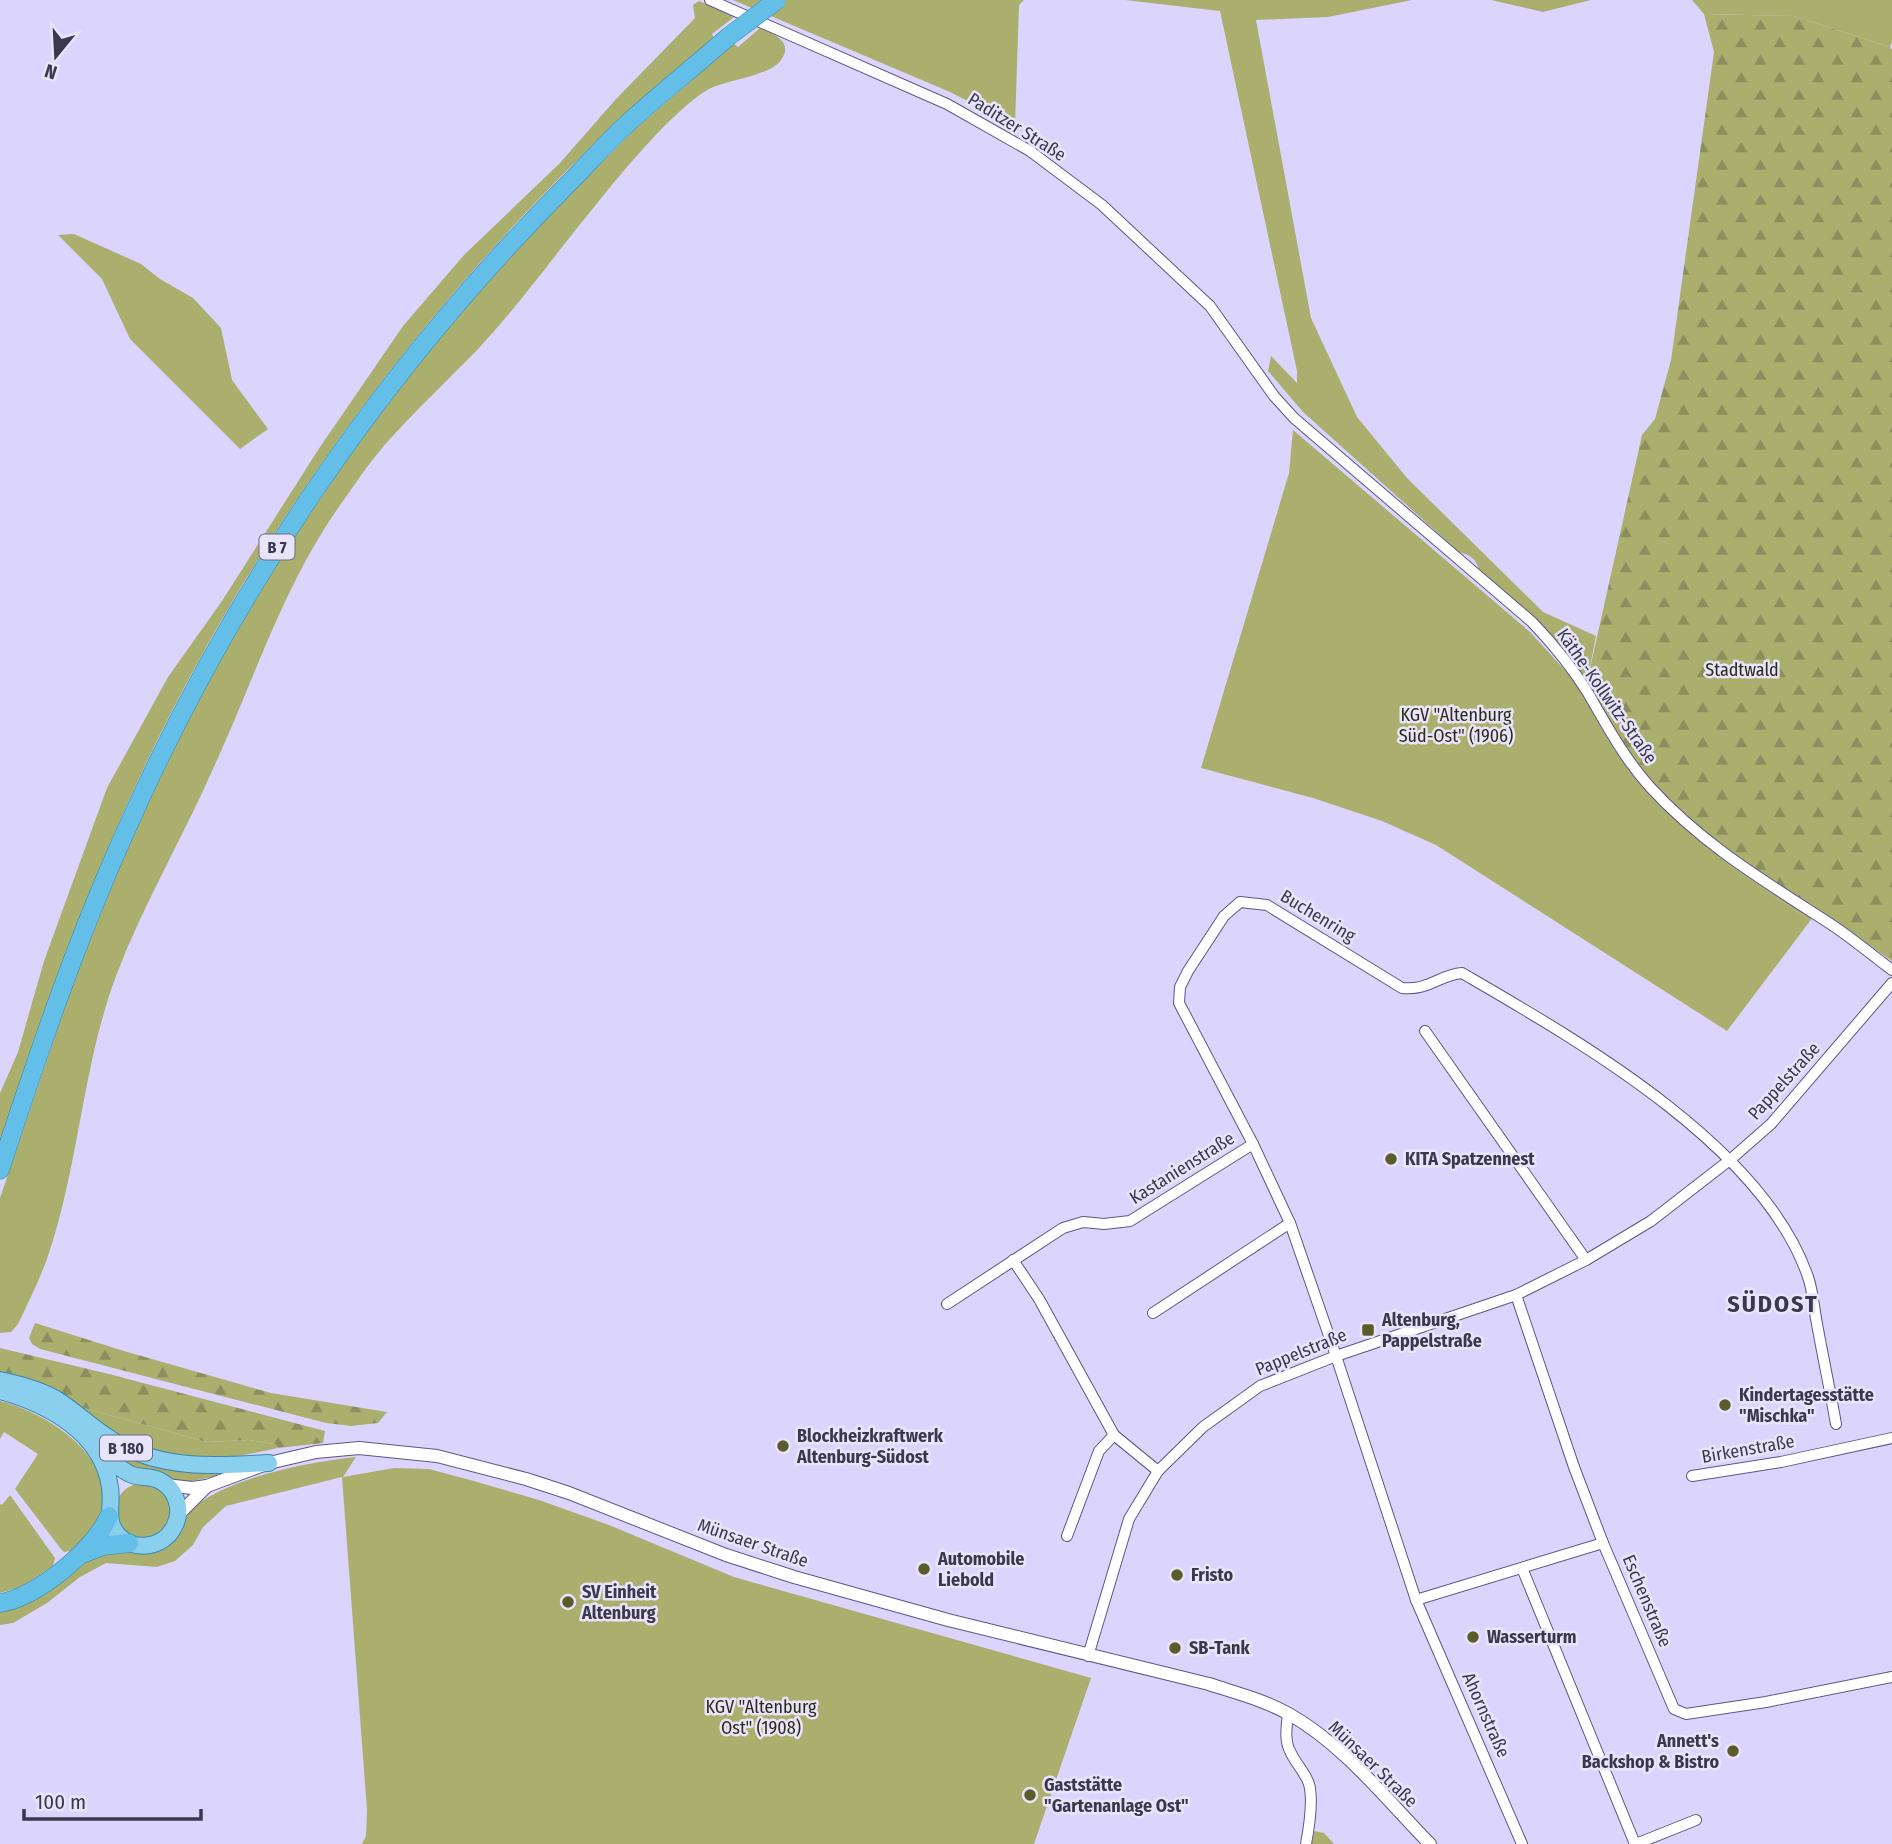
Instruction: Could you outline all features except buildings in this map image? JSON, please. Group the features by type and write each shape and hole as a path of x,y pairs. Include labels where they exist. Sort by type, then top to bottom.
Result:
{"highway":[{"name":"B 7","path":"0,1170 65,980 123,835 188,701 275,549 347,444 437,325 529,222 628,123 728,37 777,0"},
{"path":"0,1602 31,1592 82,1554 105,1525 110,1507"},
{"path":"82,1554 103,1546 129,1543"}],"main road":[{"name":"B 180","path":"0,1380 19,1384 52,1397 117,1444 156,1459 216,1466 269,1463"},
{"name":"B 180","path":"0,1391 40,1405 85,1436 99,1454 106,1470 110,1507"},
{"name":"B 180","path":"99,1454 139,1477"},
{"path":"139,1477 158,1480 166,1485 177,1504 178,1515 176,1525 161,1542 151,1546 129,1543 119,1537 112,1527 110,1507 121,1484 139,1477"}],"street":[{"name":"Paditzer Straße","path":"710,0 947,104 1030,151 1102,205 1210,306 1274,396"},
{"name":"Käthe-Kollwitz-Straße","path":"1274,396 1294,418 1532,622 1553,644 1587,692 1603,724 1625,757 1670,806 1734,862 1834,926 1892,970"},
{"name":"Buchenring","path":"1336,1356 1290,1223 1253,1144 1179,1003 1180,987 1188,971 1224,916 1240,902 1267,905 1402,988 1433,985 1451,974 1462,973 1562,1031 1649,1093 1731,1159"},
{"name":"Pappelstraße","path":"1088,1656 1129,1520 1158,1471 1203,1427 1260,1386 1336,1356 1516,1295 1586,1260 1651,1221 1771,1124 1892,984"},
{"path":"1425,1031 1586,1260"},
{"name":"Kastanienstraße","path":"947,1304 1063,1228 1083,1222 1104,1224 1130,1221 1253,1144"},
{"path":"1731,1159 1785,1226 1809,1278 1836,1424"},
{"path":"1153,1313 1290,1223"},
{"path":"1013,1260 1038,1299 1114,1435 1158,1471"},
{"name":"Eschenstraße","path":"1516,1295 1603,1544 1674,1709 1686,1714 1766,1702 1892,1677"},
{"name":"Ahornstraße","path":"1336,1356 1416,1600 1522,1844"},
{"path":"1067,1536 1099,1451 1114,1435"},
{"name":"Birkenstraße","path":"1692,1476 1781,1462 1892,1438"},
{"name":"Münsaer Straße","path":"166,1485 192,1488 207,1486 269,1463 316,1452 359,1448 450,1458 526,1479 757,1566 903,1608 1209,1684 1251,1698 1288,1713 1320,1734 1348,1759 1430,1844"},
{"name":"Münsaer Straße","path":"178,1515 207,1486"},
{"path":"1416,1600 1603,1544"},
{"path":"1522,1568 1635,1844 1696,1820"},
{"path":"1288,1713 1286,1733 1289,1751 1298,1762 1309,1785 1309,1828 1306,1844"}],"green space":[{"path":"733,0 1024,0 1019,5 1015,125 950,92"},
{"path":"1125,0 1412,0 1328,17 1256,20 1311,318 1357,417 1407,478 1543,612 1596,636 1587,682 1536,620 1479,570 1472,558 1459,552 1303,412 1268,371 1271,356 1297,383 1297,371 1220,11"},
{"path":"1491,0 1591,0 1543,12"},
{"path":"1692,0 1892,0 1892,42 1890,47 1794,16 1704,14"},
{"path":"699,1 734,17 712,34 714,38 622,117 544,194 469,275 398,361 331,450 269,542 212,637 160,734 114,834 69,948 0,1142 0,1093 18,1052 44,961 107,788 168,677 222,601 318,450 403,326 464,255 560,163 616,99 695,18 693,5"},
{"name":"Stadtwald","path":"1704,14 1794,16 1890,47 1892,50 1892,961 1818,909 1810,921 1730,865 1652,797 1614,750 1573,679 1587,682 1642,435 1655,419 1671,360 1714,52"},
{"path":"760,28 776,36 784,44 781,60 768,70 709,89 666,125 610,188 495,331 384,445 322,532 287,598 213,769 138,924 116,976 95,1046 66,1189 47,1259 18,1324 11,1332 0,1333 0,1198 73,983 131,839 195,705 269,575 354,449 444,331 536,229 635,129 734,44 738,47"},
{"path":"74,234 141,264 160,279 193,298 221,328 232,380 268,429 240,449 130,339 102,279 58,235"},
{"name":"KGV \"Altenburg Süd-Ost\" (1906)","path":"1293,430 1530,632 1573,679 1614,750 1730,865 1810,921 1727,1031 1436,845 1382,821 1313,798 1201,768 1289,473"},
{"path":"35,1323 271,1393 387,1412 378,1423 351,1426 326,1423 40,1349 32,1344 29,1338"},
{"path":"0,1348 325,1431 323,1443 278,1448 275,1444 250,1440 207,1442 73,1405 0,1376"},
{"path":"0,1401 36,1414 54,1425 85,1451 96,1468 102,1485 100,1516 93,1530 72,1550 64,1552 61,1549 15,1489 38,1454 4,1432 0,1439"},
{"path":"73,1405 207,1442 250,1440 275,1444 278,1448 221,1458 164,1455 128,1442"},
{"path":"111,1448 185,1471 217,1473 217,1476 181,1483 133,1469 108,1451"},
{"name":"KGV \"Altenburg Ost\" (1908)","path":"356,1457 343,1477 394,1468 429,1469 470,1480 539,1500 609,1525 734,1577 1091,1678 1034,1844 362,1844 366,1836 367,1810 342,1477 226,1506 203,1527 193,1545 175,1561 157,1567 106,1563 80,1577 47,1603 13,1623 0,1625 0,1612 25,1604 91,1559 119,1552 154,1553 170,1545 192,1509 214,1494 274,1472"},
{"path":"143,1483 154,1485 163,1491 169,1500 169,1522 163,1531 154,1537 143,1539 132,1537 123,1531 117,1522 115,1511 117,1500 123,1491 132,1485"},
{"path":"10,1495 55,1558 53,1566 21,1587 0,1593 0,1504"},
{"path":"1314,1831 1324,1833 1334,1844 1312,1844"}],"place":[{"name":"KITA Spatzennest","path":"1391,1159"},
{"name":"Altenburg, Pappelstraße","path":"1368,1330"},
{"name":"Kindertagesstätte \"Mischka\"","path":"1725,1405"},
{"name":"Blockheizkraftwerk Altenburg-Südost","path":"783,1446"},
{"name":"Automobile Liebold","path":"924,1569"},
{"name":"Fristo","path":"1177,1575"},
{"name":"SV Einheit Altenburg","path":"568,1602"},
{"name":"Wasserturm","path":"1473,1637"},
{"name":"SB-Tank","path":"1175,1648"},
{"name":"Annett's Backshop & Bistro","path":"1733,1751"},
{"name":"Gaststätte \"Gartenanlage Ost\"","path":"1030,1795"}],"district":[{"name":"SÜDOST","path":"1773,1304"}]}
